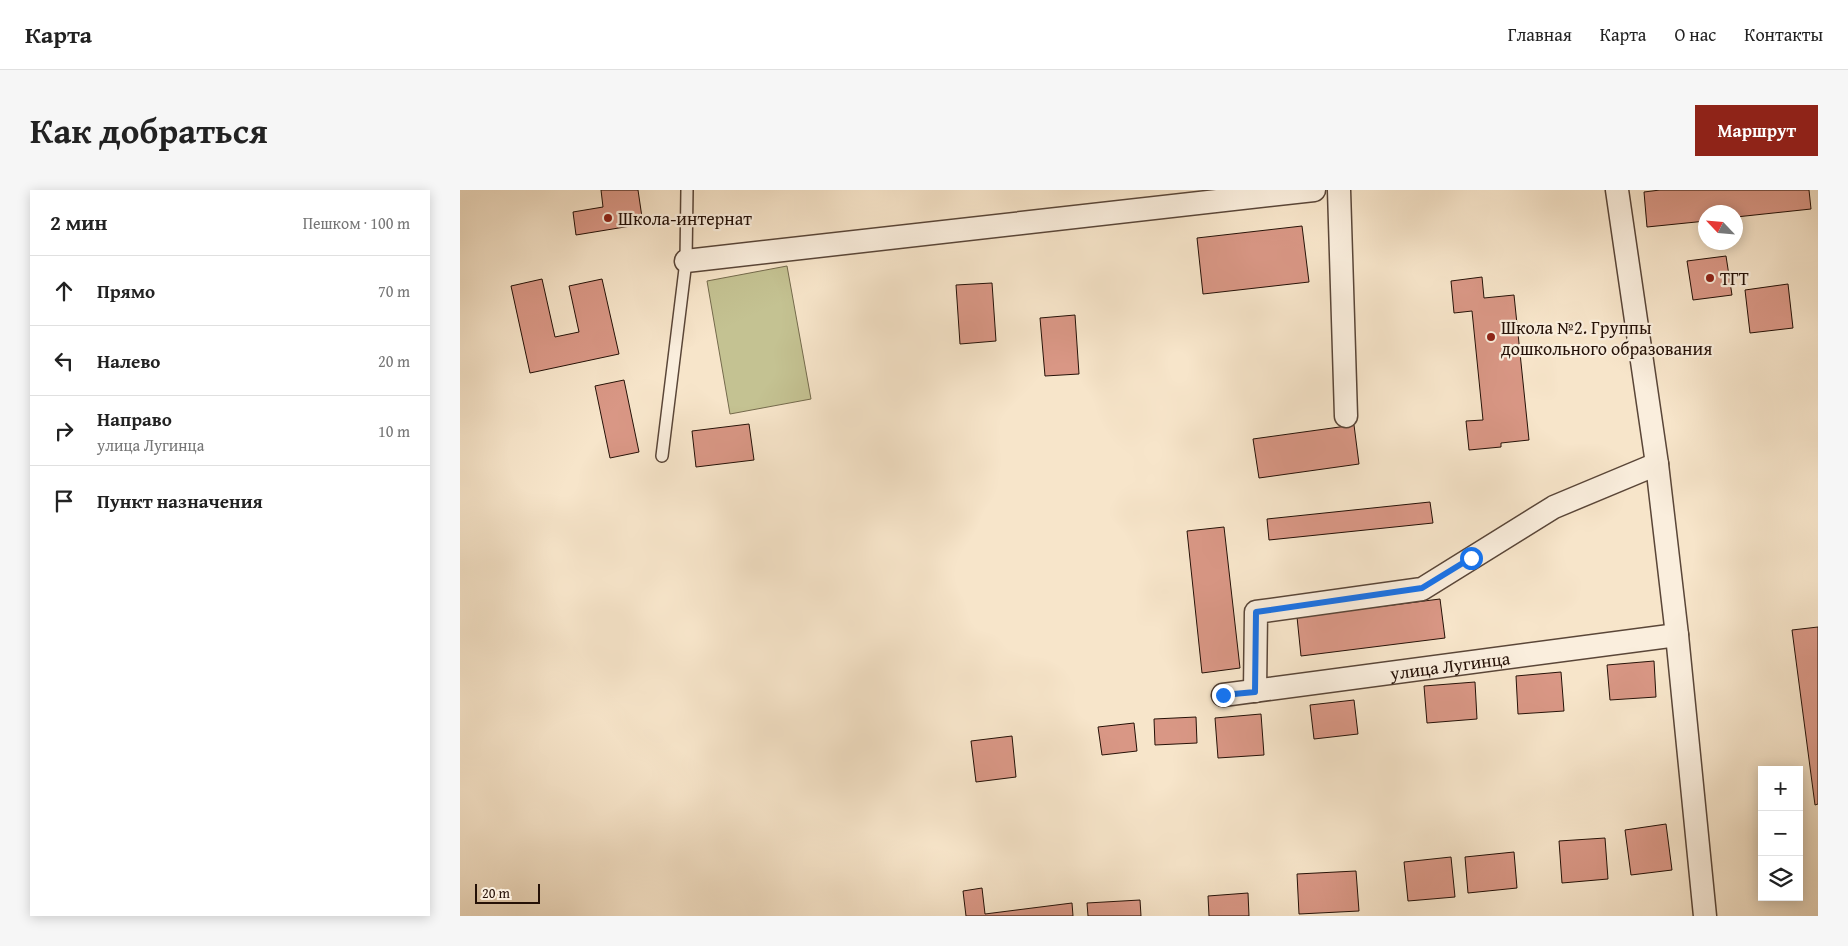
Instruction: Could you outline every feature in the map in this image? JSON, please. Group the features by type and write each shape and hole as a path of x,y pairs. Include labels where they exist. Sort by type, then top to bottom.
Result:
{"street":[{"path":"686,261 1314,190"},
{"path":"1339,190 1346,416"},
{"path":"1617,190 1657,464 1678,635 1705,916"},
{"path":"1255,692 1256,612 1422,588 1554,508 1657,464"},
{"name":"улица Лугинца","path":"1223,695 1678,635"}],"lane":[{"path":"662,456 686,261 687,190"}],"shaded area":[{"path":"787,266 811,399 730,414 707,281"}],"building":[{"name":"Школа-интернат","path":"601,190 638,190 643,224 576,235 573,212 603,207"},
{"path":"1660,190 1809,190 1811,209 1743,216 1743,205 1698,205 1698,222 1647,227 1644,192"},
{"path":"1302,226 1309,282 1203,294 1197,238"},
{"name":"ТГТ","path":"1726,256 1732,295 1693,300 1687,261"},
{"path":"1482,277 1484,298 1514,295 1529,440 1501,443 1501,447 1469,450 1466,421 1483,420 1472,311 1454,313 1451,281"},
{"path":"542,279 555,337 579,332 569,286 602,279 619,354 530,373 511,286"},
{"path":"992,283 996,341 960,344 956,285"},
{"path":"1788,284 1793,328 1750,333 1745,290"},
{"path":"1075,315 1079,374 1045,376 1040,318"},
{"path":"624,380 639,452 610,458 595,386"},
{"path":"749,424 754,460 696,467 692,431"},
{"path":"1354,425 1359,464 1259,478 1253,439"},
{"path":"1430,502 1433,523 1269,540 1267,519"},
{"path":"1224,527 1240,668 1202,673 1187,531"},
{"path":"1440,599 1445,638 1301,656 1297,617"},
{"path":"1818,627 1818,804 1815,805 1792,630"},
{"path":"1654,661 1656,697 1610,700 1607,665"},
{"path":"1561,672 1564,711 1518,714 1516,676"},
{"path":"1475,682 1477,719 1427,723 1424,686"},
{"path":"1354,700 1358,734 1314,739 1310,705"},
{"path":"1261,714 1264,755 1218,758 1215,718"},
{"path":"1196,717 1197,743 1155,745 1154,719"},
{"path":"1134,723 1137,751 1102,755 1098,727"},
{"path":"1012,736 1016,777 976,782 971,741"},
{"path":"1666,824 1672,870 1631,875 1625,830"},
{"path":"1605,838 1608,879 1562,883 1559,841"},
{"path":"1514,852 1517,888 1468,893 1465,857"},
{"path":"1451,857 1455,897 1408,901 1404,862"},
{"path":"1356,871 1359,911 1299,914 1297,874"},
{"path":"982,888 985,914 1072,903 1073,916 966,916 963,891"},
{"path":"1248,893 1249,916 1209,916 1208,896"},
{"path":"1140,900 1141,916 1088,916 1087,903"}],"place":[{"name":"Школа-интернат","path":"608,218"},
{"name":"ТГТ","path":"1710,278"},
{"name":"Школа №2. Группы дошкольного образования","path":"1491,337"}],"route":[{"path":"1223,695 1255,692 1256,612 1422,588 1471,558"}]}
